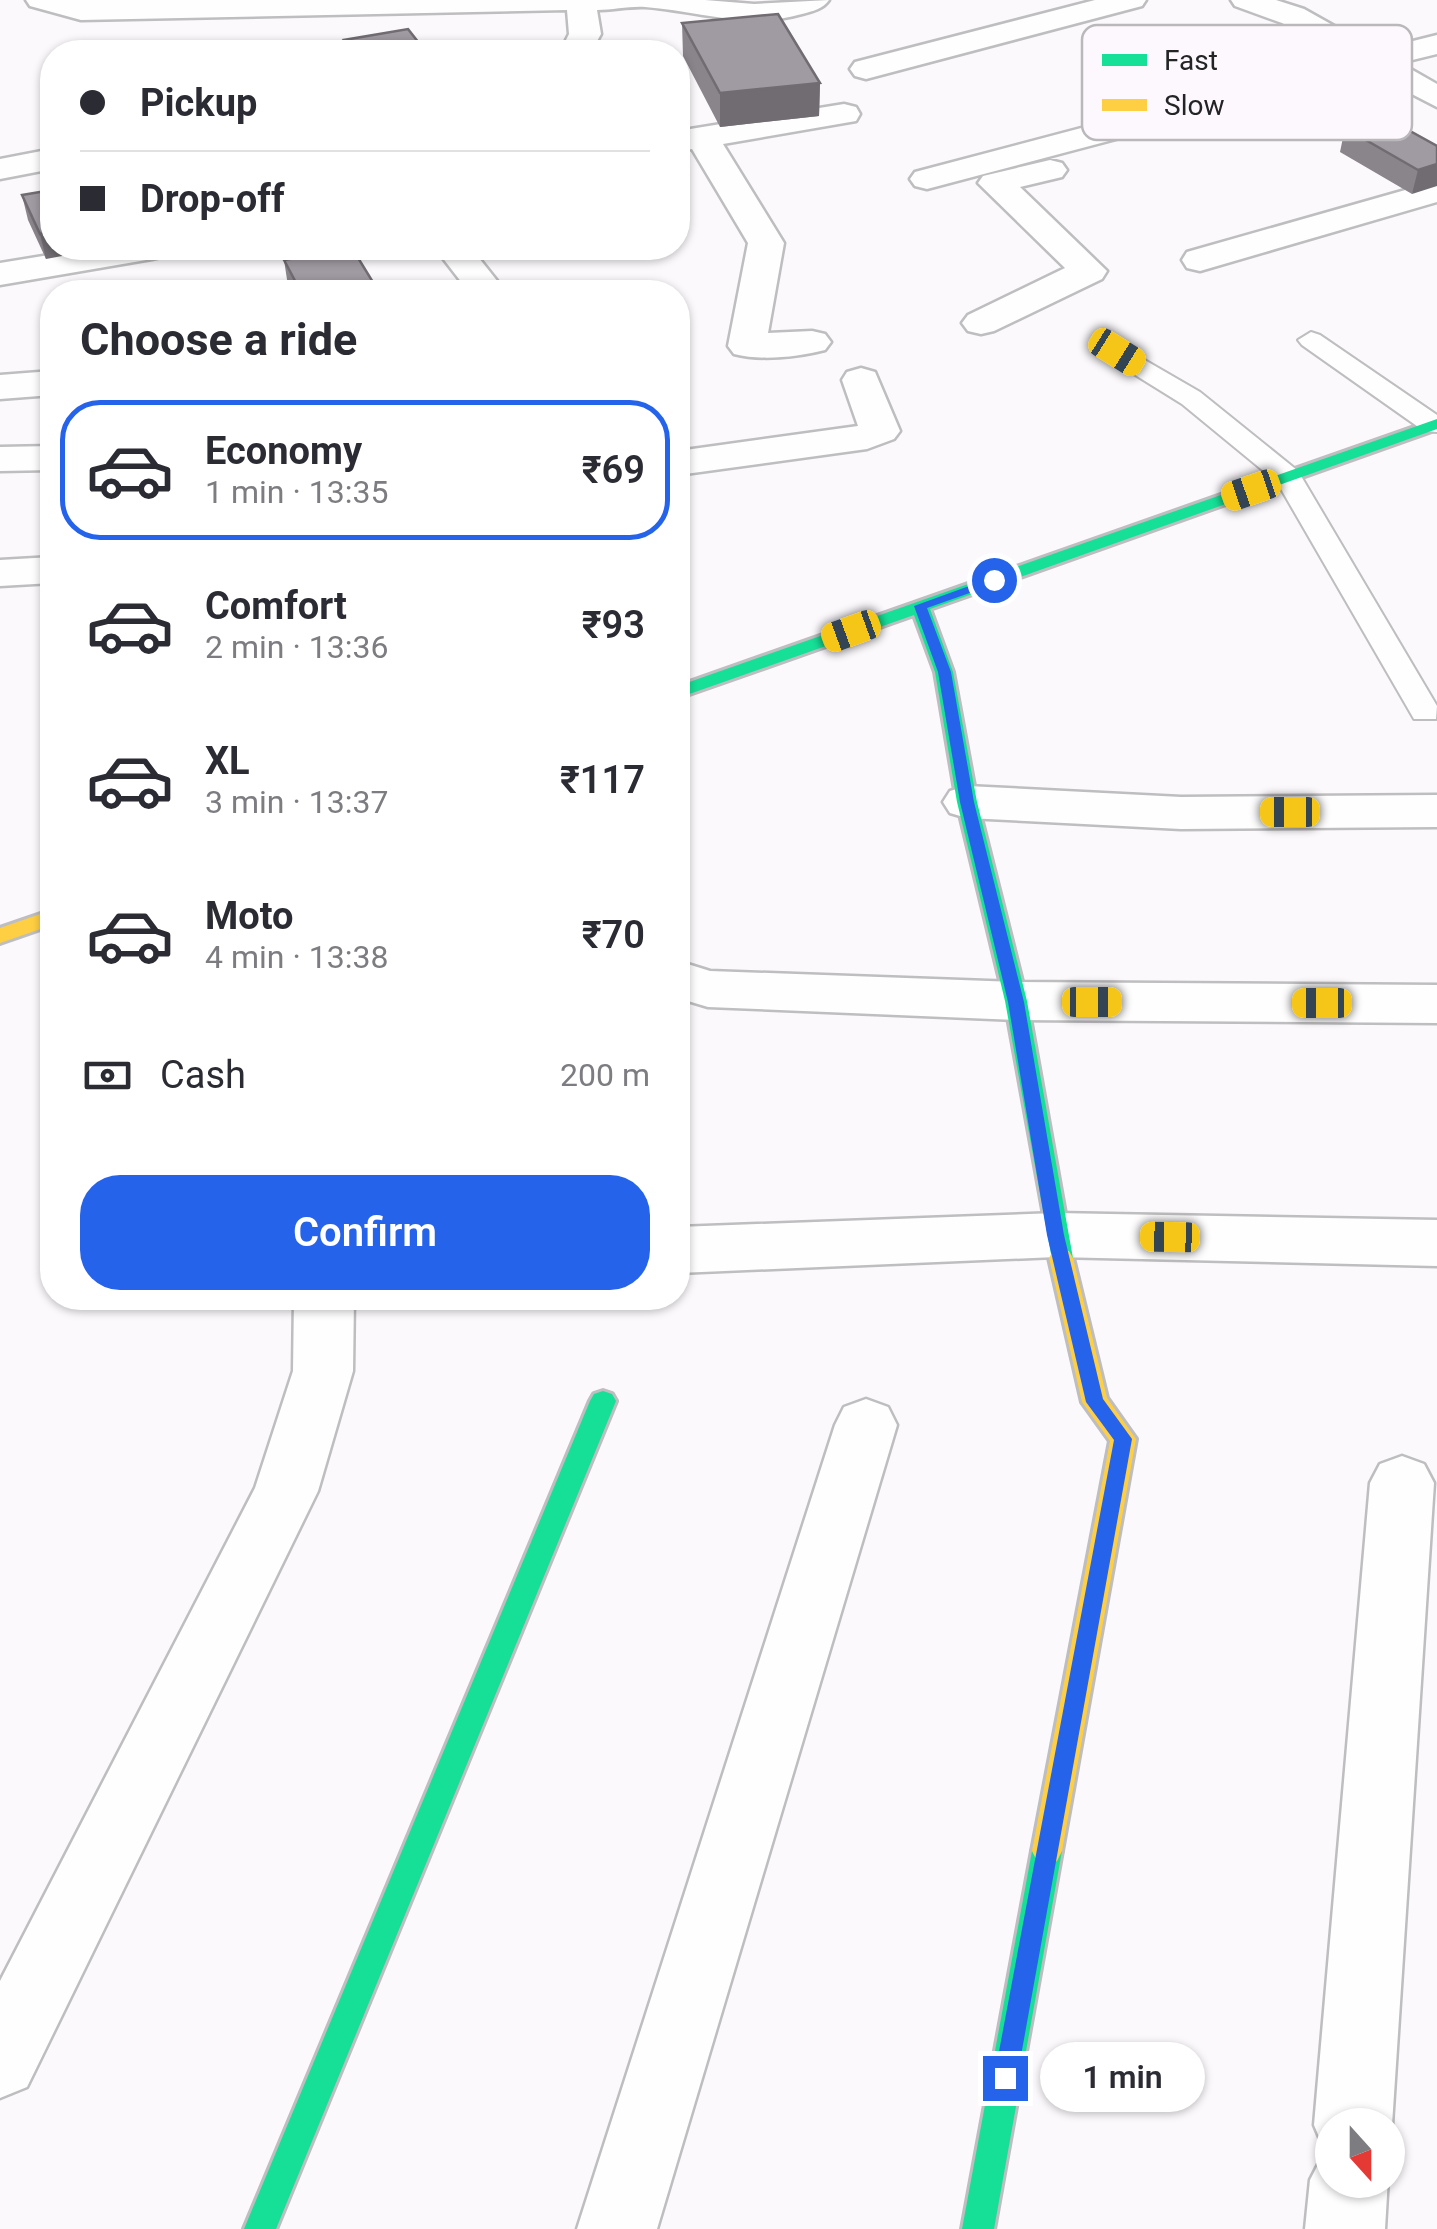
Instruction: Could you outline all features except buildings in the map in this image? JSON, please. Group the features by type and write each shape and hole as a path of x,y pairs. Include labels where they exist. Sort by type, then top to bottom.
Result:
{"street":[{"path":"42,0 81,10 633,0"},
{"path":"652,0 730,14 761,14 789,10 814,0"},
{"path":"866,68 1131,0"},
{"path":"1246,0 1309,25"},
{"path":"581,1 585,34 582,40"},
{"path":"324,40 335,3"},
{"path":"1412,51 1437,44"},
{"path":"1412,83 1437,97"},
{"path":"812,342 747,346 766,243 690,139 844,114"},
{"path":"982,322 1090,271 995,183 1114,140"},
{"path":"927,179 1064,155"},
{"path":"0,169 40,161"},
{"path":"1200,260 1437,190"},
{"path":"0,274 82,260"},
{"path":"463,260 478,280"},
{"path":"690,461 880,431 861,380"},
{"path":"0,387 40,384"},
{"path":"690,688 1435,424"},
{"path":"0,459 40,458"},
{"path":"0,573 40,571"},
{"path":"920,606 944,672 967,802 1016,1002 1056,1235 1095,1402 1123,1439 978,2229"},
{"path":"967,802 1181,813 1437,811"},
{"path":"0,936 40,921"},
{"path":"690,984 708,989 1016,1002 1437,1004"},
{"path":"690,1250 1056,1235 1437,1242"},
{"path":"0,2060 286,1491 322,1371 324,1310"},
{"path":"260,2229 603,1401"},
{"path":"616,2229 866,1425"},
{"path":"1354,2108 1402,1482"},
{"path":"1345,2229 1347,2198"}],"lane":[{"path":"1311,340 1435,424"},
{"path":"1117,352 1192,398 1288,477 1425,712"}],"traffic: fast":[{"path":"690,688 1437,424"},
{"path":"920,606 944,672 967,802 1016,1001 1061,1258"},
{"path":"260,2229 603,1401"},
{"path":"978,2229 1047,1851"}],"traffic: slow":[{"path":"0,936 40,921"},
{"path":"1047,1851 1123,1439 1095,1402 1061,1258"}],"route":[{"path":"994,580 920,606 944,672 967,802 1016,1002 1056,1235 1095,1402 1123,1439 1005,2078"}]}
